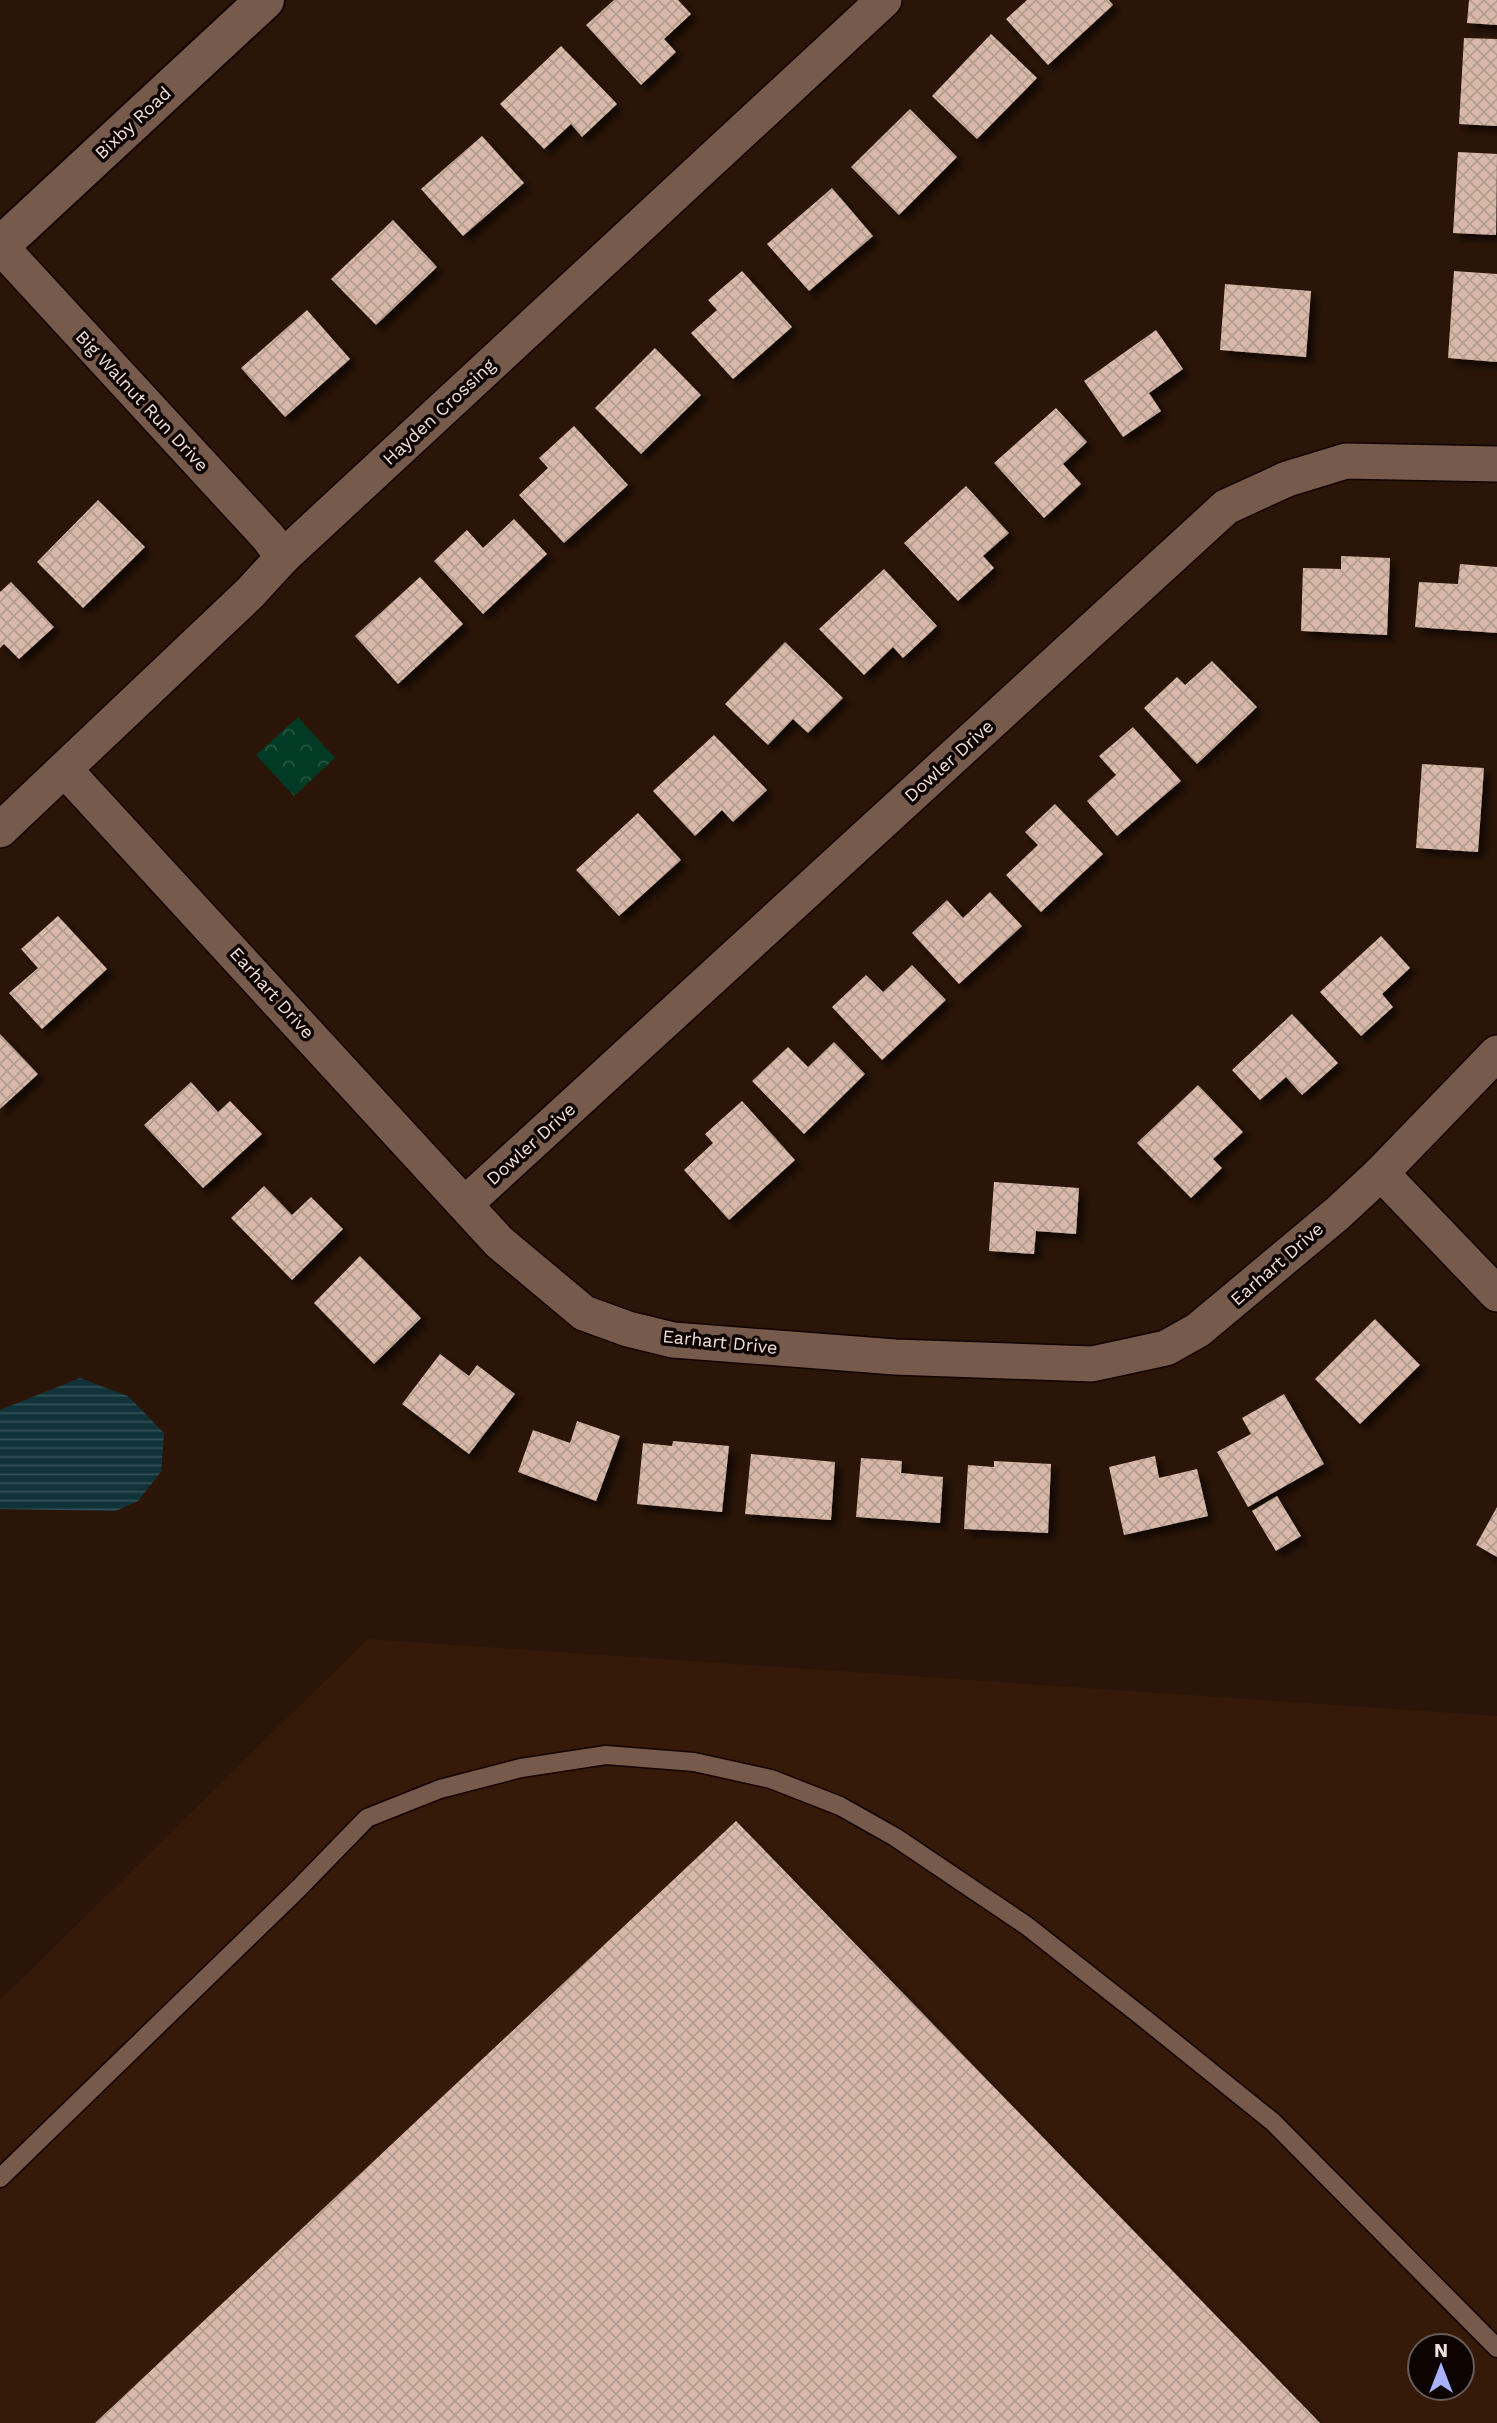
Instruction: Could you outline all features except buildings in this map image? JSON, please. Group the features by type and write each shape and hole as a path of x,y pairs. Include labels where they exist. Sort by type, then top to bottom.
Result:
{"street":[{"name":"Bixby Road","path":"0,246 265,0"},
{"name":"Hayden Crossing","path":"0,830 250,593 283,557 884,0"},
{"name":"Big Walnut Run Drive","path":"0,246 268,537 283,557"},
{"name":"Dowler Drive","path":"465,1204 1226,507 1287,480 1346,461 1497,464"},
{"name":"Earhart Drive","path":"65,770 499,1242 584,1313 639,1332 674,1340 895,1357 1092,1364 1166,1348 1198,1330 1338,1213 1381,1173 1497,1053"},
{"path":"1381,1173 1497,1294"}],"lane":[{"path":"0,2178 297,1890 367,1818 440,1789 522,1768 606,1755 694,1762 771,1779 839,1806 895,1837 1027,1927 1273,2122 1497,2348"}],"shaded area":[{"path":"368,1639 1497,1716 1497,2423 0,2423 0,2000"}],"green space":[{"path":"298,717 335,758 294,796 256,755"}],"water":[{"path":"80,1378 128,1396 164,1433 161,1472 138,1501 116,1511 0,1509 0,1410"}]}
